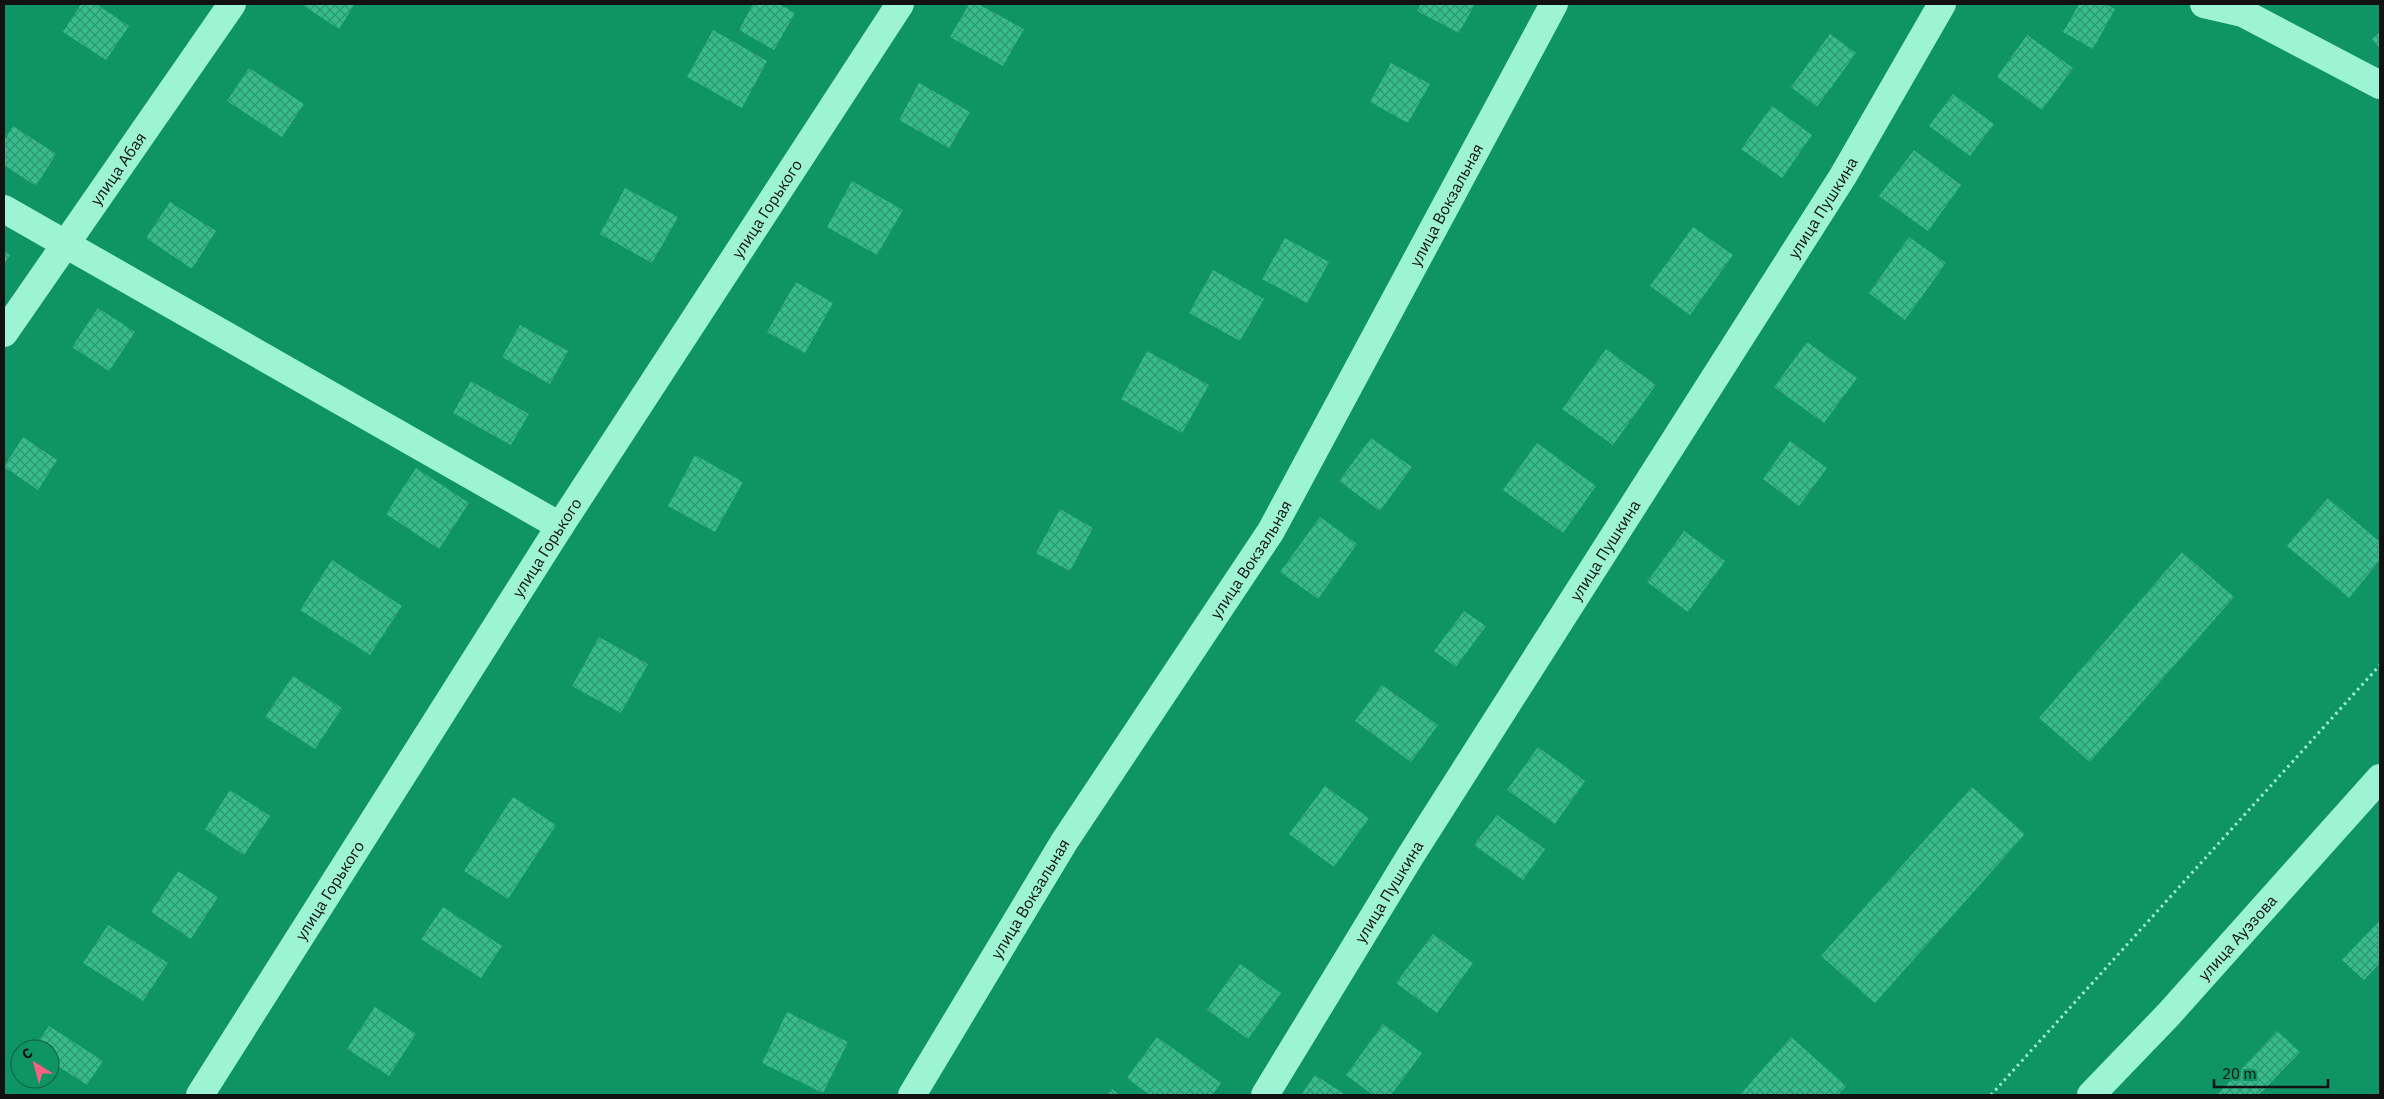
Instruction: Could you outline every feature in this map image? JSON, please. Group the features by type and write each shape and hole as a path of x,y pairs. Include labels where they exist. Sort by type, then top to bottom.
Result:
{"street":[{"name":"улица Абая","path":"4,333 232,4"},
{"name":"улица Горького","path":"200,1095 560,526 900,4"},
{"name":"улица Вокзальная","path":"912,1095 1064,842 1271,531 1554,4"},
{"name":"улица Пушкина","path":"1265,1095 1411,855 1843,176 1942,4"},
{"path":"2204,4 2244,13 2380,85"},
{"path":"4,209 560,526"},
{"name":"улица Ауэзова","path":"2091,1095 2168,1015 2380,778"}],"path":[{"path":"1991,1095 2380,665"}],"building":[{"path":"81,4 96,4 129,26 106,60 63,32"},
{"path":"301,4 355,4 339,29"},
{"path":"753,4 779,4 795,13 774,50 739,30"},
{"path":"969,4 978,4 1024,29 1003,66 950,37"},
{"path":"1421,4 1475,4 1459,33 1417,11"},
{"path":"2079,4 2105,4 2115,9 2093,49 2063,32"},
{"path":"713,30 767,61 742,108 687,77"},
{"path":"2380,32 2380,48 2372,39"},
{"path":"1830,34 1856,53 1817,107 1791,87"},
{"path":"2027,35 2073,68 2042,110 1997,77"},
{"path":"1391,63 1430,84 1408,123 1370,102"},
{"path":"249,68 304,104 282,137 227,101"},
{"path":"919,83 970,112 949,148 899,120"},
{"path":"1953,94 1994,124 1970,156 1929,126"},
{"path":"1772,106 1812,135 1782,178 1741,149"},
{"path":"13,126 56,154 36,186 4,165 4,141"},
{"path":"1914,150 1961,185 1928,231 1879,196"},
{"path":"852,181 903,210 877,255 827,227"},
{"path":"625,188 678,217 652,263 600,234"},
{"path":"170,202 216,231 192,269 146,238"},
{"path":"1693,227 1733,255 1690,315 1650,286"},
{"path":"1909,237 1946,263 1905,320 1869,293"},
{"path":"1285,238 1329,262 1307,303 1262,279"},
{"path":"4,251 10,255 4,264"},
{"path":"1213,270 1264,299 1240,341 1189,313"},
{"path":"796,282 833,303 805,353 767,332"},
{"path":"98,308 135,332 109,371 72,347"},
{"path":"520,325 568,351 550,384 502,357"},
{"path":"1807,342 1857,378 1824,423 1774,387"},
{"path":"1606,349 1656,385 1613,445 1562,409"},
{"path":"1147,351 1209,385 1182,433 1121,399"},
{"path":"471,381 529,414 511,445 453,413"},
{"path":"23,437 57,460 38,490 4,467"},
{"path":"1371,438 1412,467 1380,511 1339,481"},
{"path":"1790,441 1827,468 1799,506 1763,479"},
{"path":"1537,443 1596,486 1563,533 1503,490"},
{"path":"695,455 743,482 715,532 668,506"},
{"path":"416,468 469,503 439,549 386,514"},
{"path":"2328,498 2380,542 2380,560 2349,598 2287,546"},
{"path":"1060,509 1093,528 1070,571 1036,553"},
{"path":"1320,517 1357,544 1318,599 1280,572"},
{"path":"1684,531 1725,561 1688,612 1647,582"},
{"path":"2182,552 2234,597 2090,762 2039,718"},
{"path":"332,560 402,606 370,655 300,610"},
{"path":"1464,611 1486,626 1456,667 1434,651"},
{"path":"599,637 648,664 621,713 572,686"},
{"path":"293,676 342,708 315,749 265,717"},
{"path":"1382,685 1438,725 1411,762 1355,721"},
{"path":"1538,747 1585,781 1555,824 1507,790"},
{"path":"1325,786 1369,818 1334,867 1289,834"},
{"path":"1972,787 2025,834 1875,1003 1821,956"},
{"path":"230,790 270,816 244,855 205,829"},
{"path":"513,797 556,825 508,899 464,871"},
{"path":"1497,815 1545,849 1523,880 1474,845"},
{"path":"178,871 218,897 191,939 151,912"},
{"path":"443,907 502,946 481,978 421,939"},
{"path":"2380,920 2380,963 2364,980 2342,960"},
{"path":"108,925 168,963 143,1001 83,963"},
{"path":"1433,934 1473,963 1437,1013 1396,983"},
{"path":"1240,964 1281,993 1248,1039 1207,1010"},
{"path":"375,1007 416,1034 389,1076 347,1049"},
{"path":"787,1012 848,1042 823,1093 762,1063"},
{"path":"1383,1024 1422,1053 1391,1095 1373,1095 1346,1075"},
{"path":"49,1026 103,1061 87,1085 60,1067 60,1039 40,1039"},
{"path":"2277,1031 2300,1052 2259,1095 2217,1095"},
{"path":"1157,1037 1221,1083 1212,1095 1150,1095 1127,1078"},
{"path":"1791,1037 1846,1086 1838,1095 1740,1095"},
{"path":"1315,1075 1346,1095 1301,1095"},
{"path":"1112,1089 1120,1095 1108,1095"}]}
